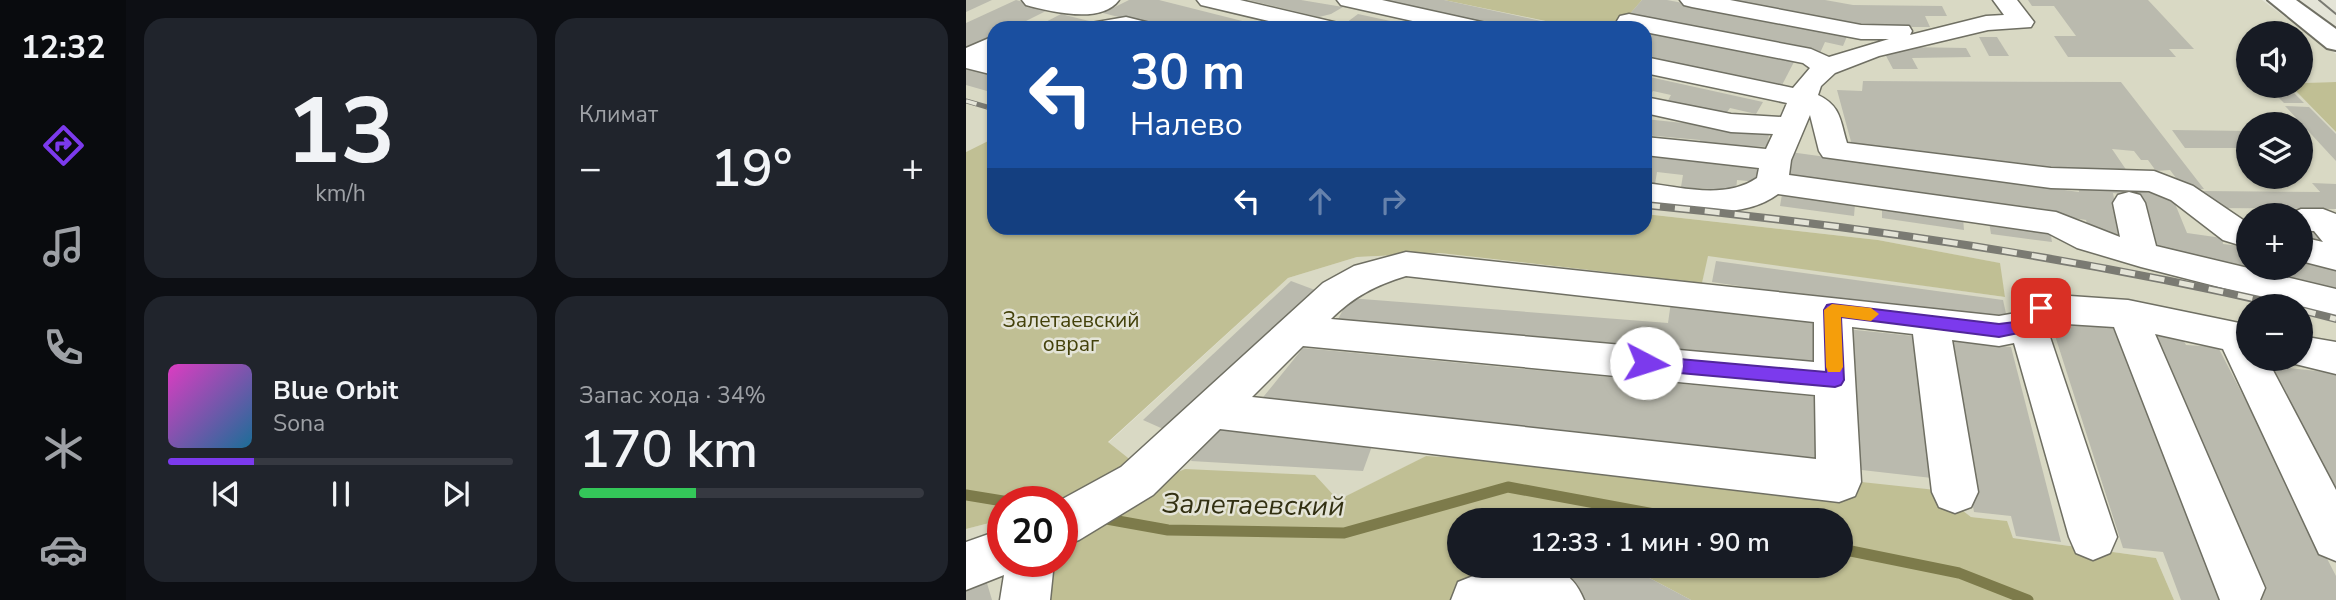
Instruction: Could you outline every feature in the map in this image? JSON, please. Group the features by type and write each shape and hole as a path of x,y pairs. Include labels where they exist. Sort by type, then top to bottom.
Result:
{"main road":[{"path":"2280,0 2336,42"}],"lane":[{"path":"1034,12 1095,6 1107,0"},
{"path":"1209,0 1298,21"},
{"path":"1692,0 1861,32 1942,30 1949,34"},
{"path":"1652,193 1728,201 1761,193 1774,172 1809,83 1826,67 1872,50 1949,34 1986,23 2022,22 2005,0"},
{"path":"1331,21 1357,2 1445,21"},
{"path":"1652,26 1811,57 1826,67"},
{"path":"987,47 973,54 971,61 987,65"},
{"path":"1652,67 1797,112"},
{"path":"1652,106 1731,123 1822,108 1834,151 2051,178 2154,181 2182,193 2236,225"},
{"path":"1652,147 2056,223 2089,240 2141,255 2336,303"},
{"path":"2129,203 2141,255"},
{"path":"2313,220 2323,220 2336,236"},
{"path":"2313,252 2336,258"},
{"path":"1078,515 1137,481 1336,292 1367,275 1406,264 1832,310 1999,331 2028,326 2041,308 2128,314 2236,338"},
{"path":"1212,410 1839,482 1832,310"},
{"path":"2128,314 2240,587"},
{"path":"1930,322 1955,492"},
{"path":"2028,326 2093,537"},
{"path":"1295,331 1835,380"},
{"path":"2313,353 2336,358"},
{"path":"2257,371 2336,538"},
{"path":"966,566 987,558"},
{"path":"1024,600 1028,577"},
{"path":"1476,600 1486,594 1531,582 1559,600"}],"shaded area":[{"path":"966,0 1444,0 1545,21 987,21 987,142 966,152"},
{"path":"1642,0 2262,0 2291,21 2236,21 2236,98 2303,98 2336,132 2336,184 2313,184 2336,211 2336,600 2174,600 2156,558 2013,538 2006,521 1971,517 1936,490 1426,456 1338,500 1157,481 1108,443 1288,278 1357,257 1440,253 1702,283 1707,255 2005,297 1999,263 1878,240 1652,215 1652,21 1624,21","holes":["1864,81 2121,82 2170,149 2112,149 1862,91"]},
{"path":"2313,37 2336,54 2336,82 2313,83"},
{"path":"987,524 987,577 1027,577 1040,600 966,600 966,529"}],"green space":[{"path":"1444,0 1642,0 1624,21 1545,21"},
{"path":"2336,82 2336,132 2303,98 2313,98 2313,83"},
{"name":"Залетаевский овраг","path":"987,142 987,235 1652,235 1652,215 1878,240 2000,263 2005,297 1708,256 1702,283 1440,253 1357,257 1288,278 1108,442 1157,481 1185,469 1315,475 1338,500 1426,456 1852,481 1936,490 1971,517 2007,521 2013,538 2156,558 2174,600 1691,600 1650,578 1853,578 1853,508 1447,508 1447,578 1544,578 1452,600 1040,600 1027,577 1078,577 1078,486 987,486 987,524 966,529 966,152"}],"building":[{"path":"966,0 992,0 966,12"},
{"path":"1016,0 1050,9 1026,21 987,21 987,40 966,50 966,23"},
{"path":"1129,0 1159,0 1242,21 1134,21 1103,13"},
{"path":"1248,0 1301,0 1343,7 1319,17"},
{"path":"1381,0 1444,0 1541,21 1476,21"},
{"path":"1642,0 1667,0 1848,34 1843,46 1825,42 1820,53 1628,16"},
{"path":"1726,0 1825,0 1853,5 1942,6 1947,16 1925,16 1930,27 1861,27"},
{"path":"2028,0 2148,0 2194,49 2169,49 2176,57 2068,57 2054,36 2076,36 2054,6 2032,6"},
{"path":"1061,14 1089,21 1048,21"},
{"path":"1358,14 1390,21 1349,21"},
{"path":"1652,30 1795,60 1781,87 1652,59"},
{"path":"1979,37 1997,37 2009,56 1989,56"},
{"path":"1907,47 1966,48 1971,57 1912,58 1918,69 1893,69 1884,52"},
{"path":"966,67 987,73 987,91 966,85"},
{"path":"1652,78 1763,102 1756,114 1730,108 1725,115 1666,104 1671,95 1653,91"},
{"path":"1863,81 2121,82 2204,189 2185,190 2170,170 2156,171 2148,160 2141,160 2134,151 2112,149 2127,171 2005,166 1853,149 1837,90 1862,91"},
{"path":"2279,98 2299,98 2304,103 2284,103"},
{"path":"2285,106 2309,107 2336,134 2336,161 2313,136 2313,112 2291,112"},
{"path":"1652,120 1769,132 1768,147 1699,144 1700,140 1652,136"},
{"path":"2172,130 2236,131 2236,148 2185,148"},
{"path":"1790,152 2079,192 2078,186 2171,194 2187,233 2222,238 2223,244 2236,246 2236,270 2230,269 2228,263 2155,254 2137,196 2113,193 2121,236 2089,231 2086,220 1784,174"},
{"path":"1652,153 1759,163 1757,182 1737,180 1736,191 1681,187 1683,175 1657,172 1654,190"},
{"path":"2313,183 2336,184 2336,209 2313,209 2313,203 2236,203 2236,208 2213,208 2200,191 2320,192"},
{"path":"1782,194 1855,204 1854,216 1780,206"},
{"path":"1882,207 1963,218 1964,230 1882,218"},
{"path":"1989,222 2050,230 2052,242 1991,234"},
{"path":"2313,227 2315,227 2330,245 2313,243"},
{"path":"1716,261 2003,300 2007,318 1972,320 1712,282"},
{"path":"2313,262 2336,266 2336,293 2309,289 2305,281 2299,280 2313,280"},
{"path":"1291,281 1315,290 1170,432 1143,420"},
{"path":"1349,298 1668,323 1671,302 1815,314 1817,364 1336,323"},
{"path":"2050,320 2115,325 2224,600 2181,600 2163,552 2123,548"},
{"path":"1846,329 1914,336 1932,478 1853,469"},
{"path":"2146,334 2181,336 2186,345 2218,347 2336,576 2336,600 2262,600"},
{"path":"1943,340 2011,347 2061,542 2016,536 2011,516 1974,512"},
{"path":"1303,348 1819,397 1824,459 1260,401"},
{"path":"2272,371 2336,373 2336,497"},
{"path":"1209,426 1376,435 1363,471 1191,461"},
{"path":"984,573 992,600 966,600 966,583"},
{"path":"1544,578 1650,578 1691,600 1584,600"}],"waterway":[{"name":"Залетаевский","path":"1101,518 1168,530 1344,533 1508,487 1622,508"},
{"name":"Залетаевский","path":"966,495 987,498"},
{"name":"Залетаевский","path":"1853,551 1959,573 2028,600"}],"tram line":[{"path":"2319,0 2336,14"}],"railway":[{"path":"966,101 987,107"},
{"path":"1652,206 1967,245 2127,272 2236,295"},
{"path":"2313,313 2336,319"}],"slow traffic":[{"path":"1834,367 1832,310 1871,314"}],"route":[{"path":"1646,363 1835,380 1832,310 1999,331 2028,326 2041,308"}]}
